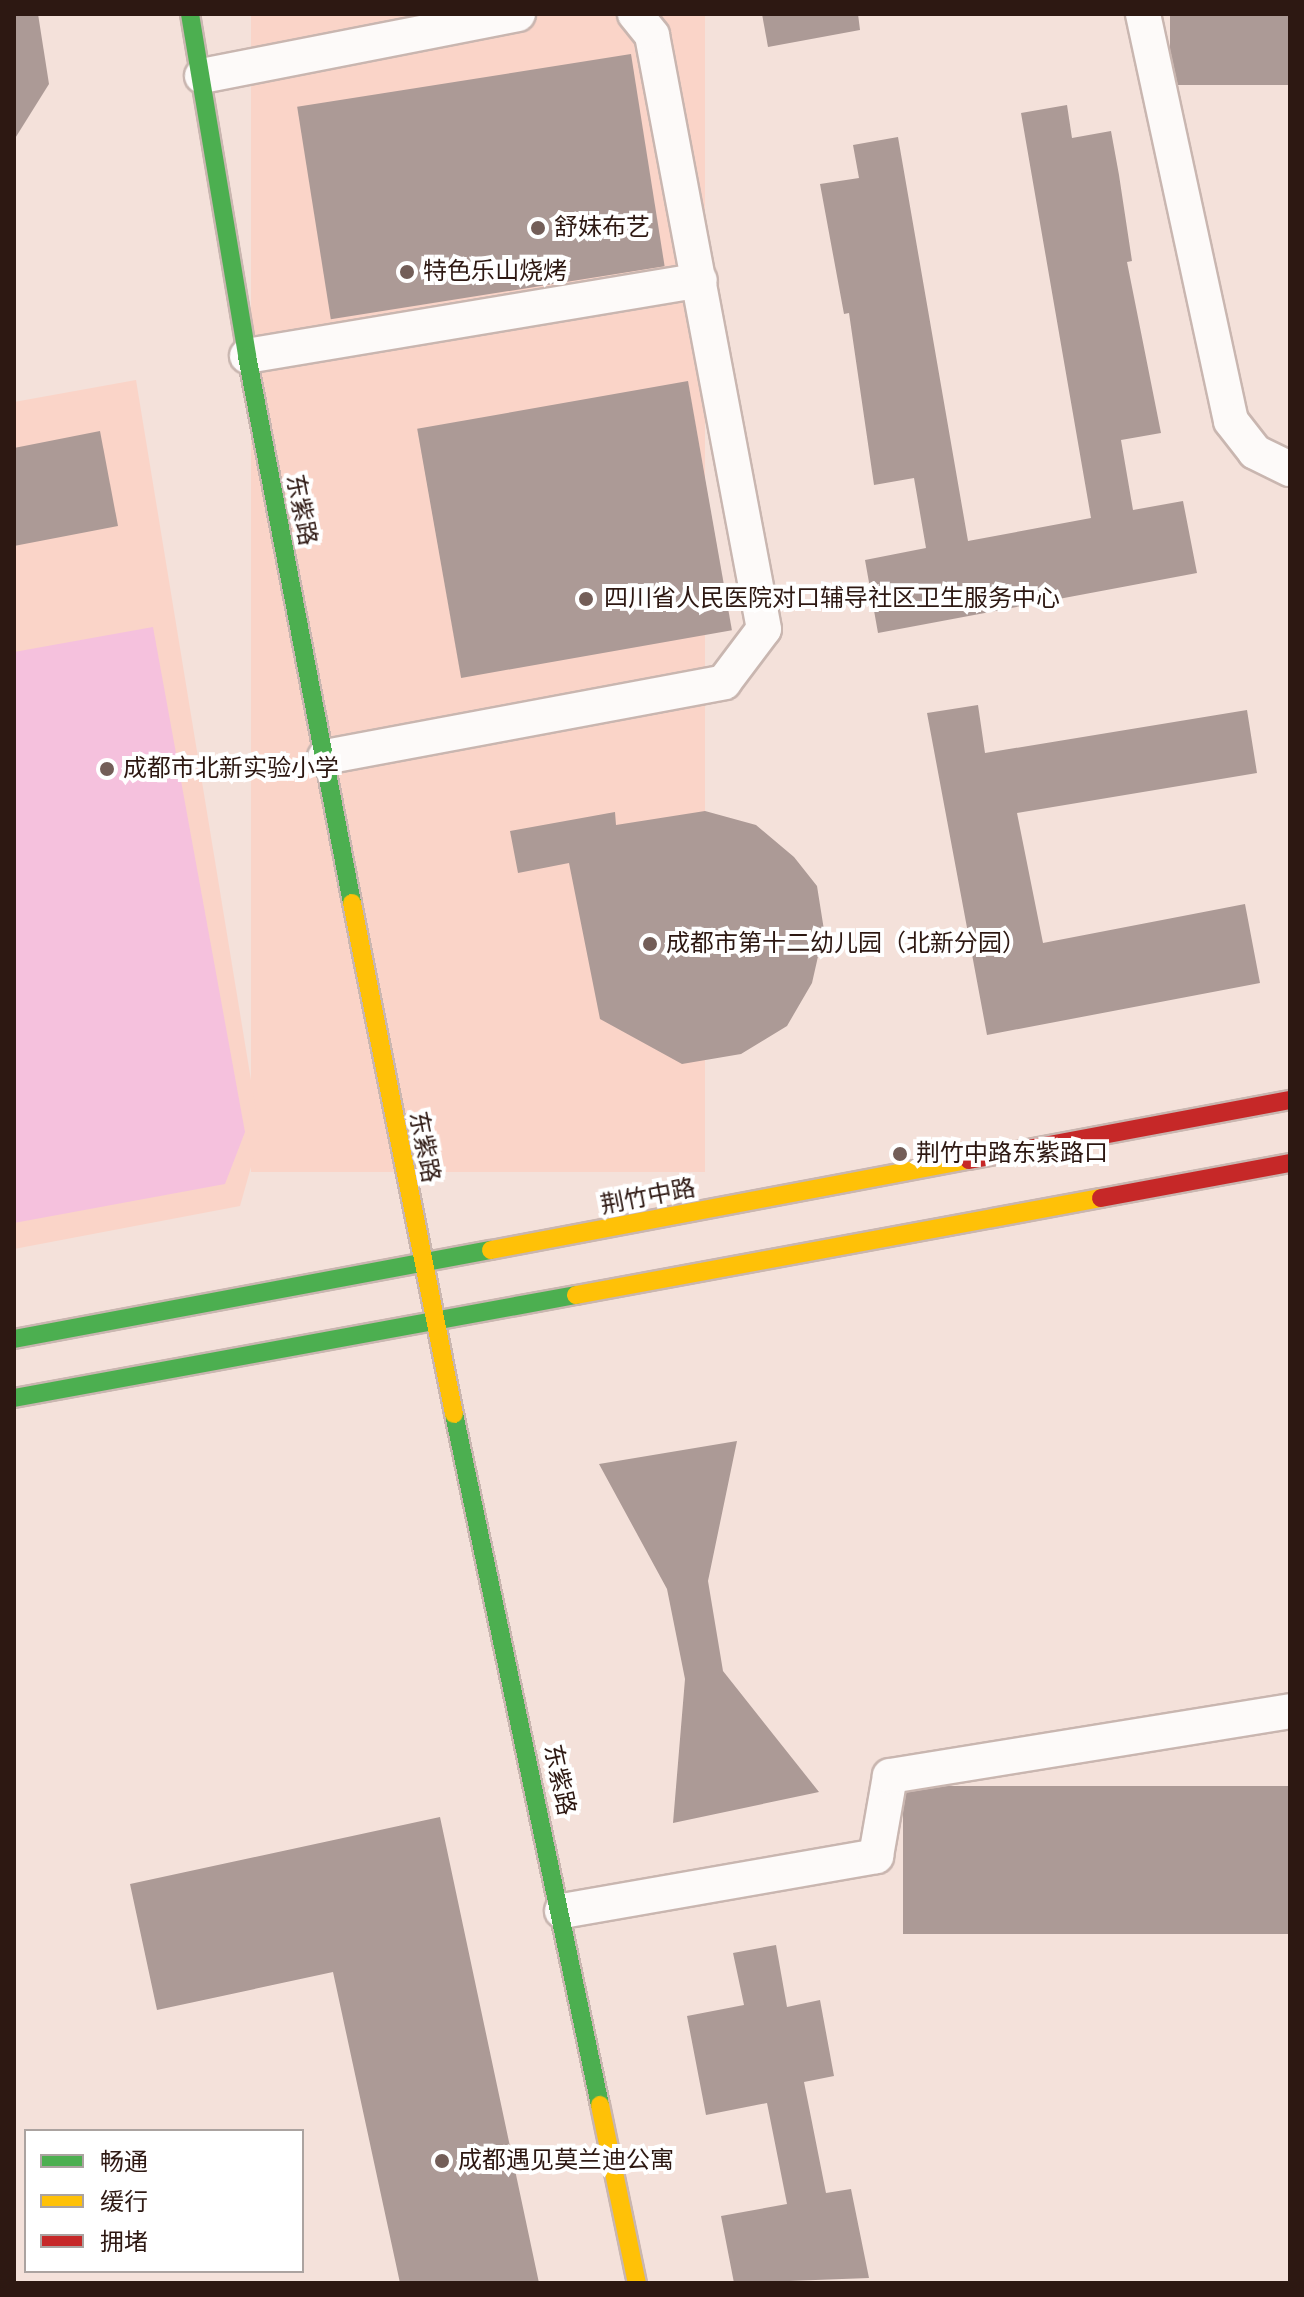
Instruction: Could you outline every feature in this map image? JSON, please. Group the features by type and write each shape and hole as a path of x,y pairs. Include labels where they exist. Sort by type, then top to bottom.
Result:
{"main road":[{"name":"东紫路","path":"190,14 247,356 422,1263 437,1319 562,1911 637,2283"},
{"name":"荆竹中路","path":"14,1339 1290,1100"},
{"path":"14,1398 1290,1163"}],"street":[{"path":"202,76 518,14"},
{"path":"325,757 724,682 764,629 652,35 635,14"},
{"path":"1143,14 1231,421 1255,452 1290,469"},
{"path":"247,356 700,280"},
{"path":"562,1911 876,1856 890,1776 1290,1711"}],"shaded area":[{"path":"251,14 705,14 705,1172 251,1172"},
{"name":"成都市北新实验小学","path":"136,380 260,1135 240,1206 14,1249 14,402"},
{"name":"成都市北新实验小学","path":"153,627 245,1132 225,1184 14,1223 14,652"}],"building":[{"path":"14,14 38,14 49,84 14,140"},
{"path":"762,14 858,14 860,30 768,47"},
{"path":"1170,15 1290,15 1290,85 1170,85"},
{"path":"631,54 665,266 331,319 297,107"},
{"path":"1067,105 1072,138 1111,131 1119,175 1132,261 1127,262 1161,433 1121,440 1133,510 1183,501 1197,573 878,633 865,560 926,548 914,478 874,485 849,313 844,314 820,184 859,178 853,145 898,137 968,541 1091,518 1021,113"},
{"path":"688,381 732,630 461,678 417,429"},
{"path":"100,431 118,526 14,546 14,448"},
{"path":"978,705 985,753 1247,710 1257,773 1017,813 1043,943 1245,904 1260,983 987,1035 927,713"},
{"path":"705,811 756,825 794,857 817,886 824,930 812,983 787,1026 741,1054 682,1064 600,1019 569,863 518,873 510,831 615,812 616,825"},
{"path":"737,1441 708,1581 723,1671 819,1792 673,1823 685,1679 667,1589 599,1464"},
{"path":"903,1786 1290,1786 1290,1934 903,1934"},
{"path":"440,1817 539,2283 400,2283 333,1972 157,2010 130,1884"},
{"path":"776,1945 787,2007 820,2000 834,2076 804,2082 826,2193 851,2189 869,2278 734,2283 721,2216 787,2204 767,2103 706,2115 687,2016 744,2005 733,1953"}],"traffic: fast":[{"path":"190,14 247,356 352,903"},
{"path":"14,1339 491,1250"},
{"path":"14,1398 576,1295"},
{"path":"454,1414 600,2105"}],"traffic: slow":[{"path":"352,903 454,1414"},
{"path":"491,1250 969,1160"},
{"path":"576,1295 1101,1198"},
{"path":"600,2105 637,2283"}],"traffic: jam":[{"path":"969,1160 1290,1100"},
{"path":"1101,1198 1290,1163"}],"place":[{"name":"舒妹布艺","path":"538,228"},
{"name":"特色乐山烧烤","path":"407,272"},
{"name":"四川省人民医院对口辅导社区卫生服务中心","path":"586,599"},
{"name":"成都市北新实验小学","path":"107,769"},
{"name":"成都市第十二幼儿园（北新分园）","path":"650,944"},
{"name":"荆竹中路东紫路口","path":"900,1154"},
{"name":"成都遇见莫兰迪公寓","path":"442,2161"}]}
